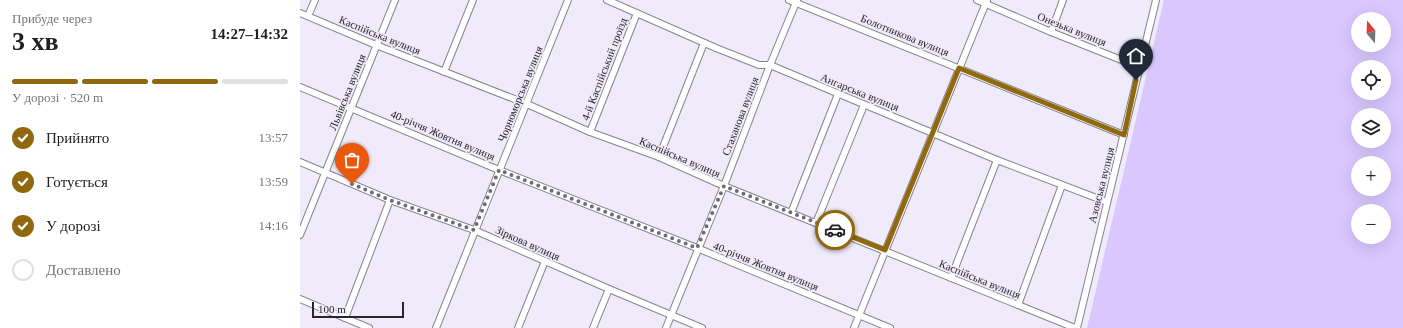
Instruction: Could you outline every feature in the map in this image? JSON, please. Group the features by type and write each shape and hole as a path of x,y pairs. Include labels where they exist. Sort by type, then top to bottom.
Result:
{"street":[{"path":"308,16 315,0"},
{"name":"Львівська вулиця","path":"300,235 395,0"},
{"path":"444,72 473,0"},
{"name":"Чорноморська вулиця","path":"436,328 474,230 527,104 568,0"},
{"name":"Ангарська вулиця","path":"607,0 704,43 759,65 770,66 997,160 1107,202"},
{"name":"Болотникова вулиця","path":"789,0 797,1 1124,135"},
{"name":"Онезька вулиця","path":"976,0 986,2 1051,32 1139,67"},
{"path":"1051,32 1063,0"},
{"name":"Азовська вулиця","path":"1076,328 1156,0"},
{"name":"Стаханова вулиця","path":"666,328 797,1"},
{"path":"854,328 986,2"},
{"name":"Каспійська вулиця","path":"300,13 376,45 527,104 590,132 658,157 724,186 1076,328"},
{"name":"4-й Каспійський проїзд","path":"590,132 637,13"},
{"path":"658,157 704,43"},
{"name":"40-річчя Жовтня вулиця","path":"300,87 499,170 697,248 890,328"},
{"path":"792,213 838,94"},
{"path":"816,223 864,105"},
{"path":"951,278 997,160"},
{"name":"Зіркова вулиця","path":"300,162 390,200 474,230 608,289 702,328"},
{"path":"1018,305 1062,185"},
{"path":"346,318 390,200"},
{"path":"518,328 545,261"},
{"path":"593,328 608,289"},
{"path":"300,299 370,328"}],"shaded area":[{"path":"1164,0 1403,0 1403,328 1087,328"}],"way so far":[{"path":"352,184 390,200 474,230 499,170 697,248 724,186 835,230"}],"route":[{"path":"835,230 885,250 959,68 1124,135 1136,80"}]}
